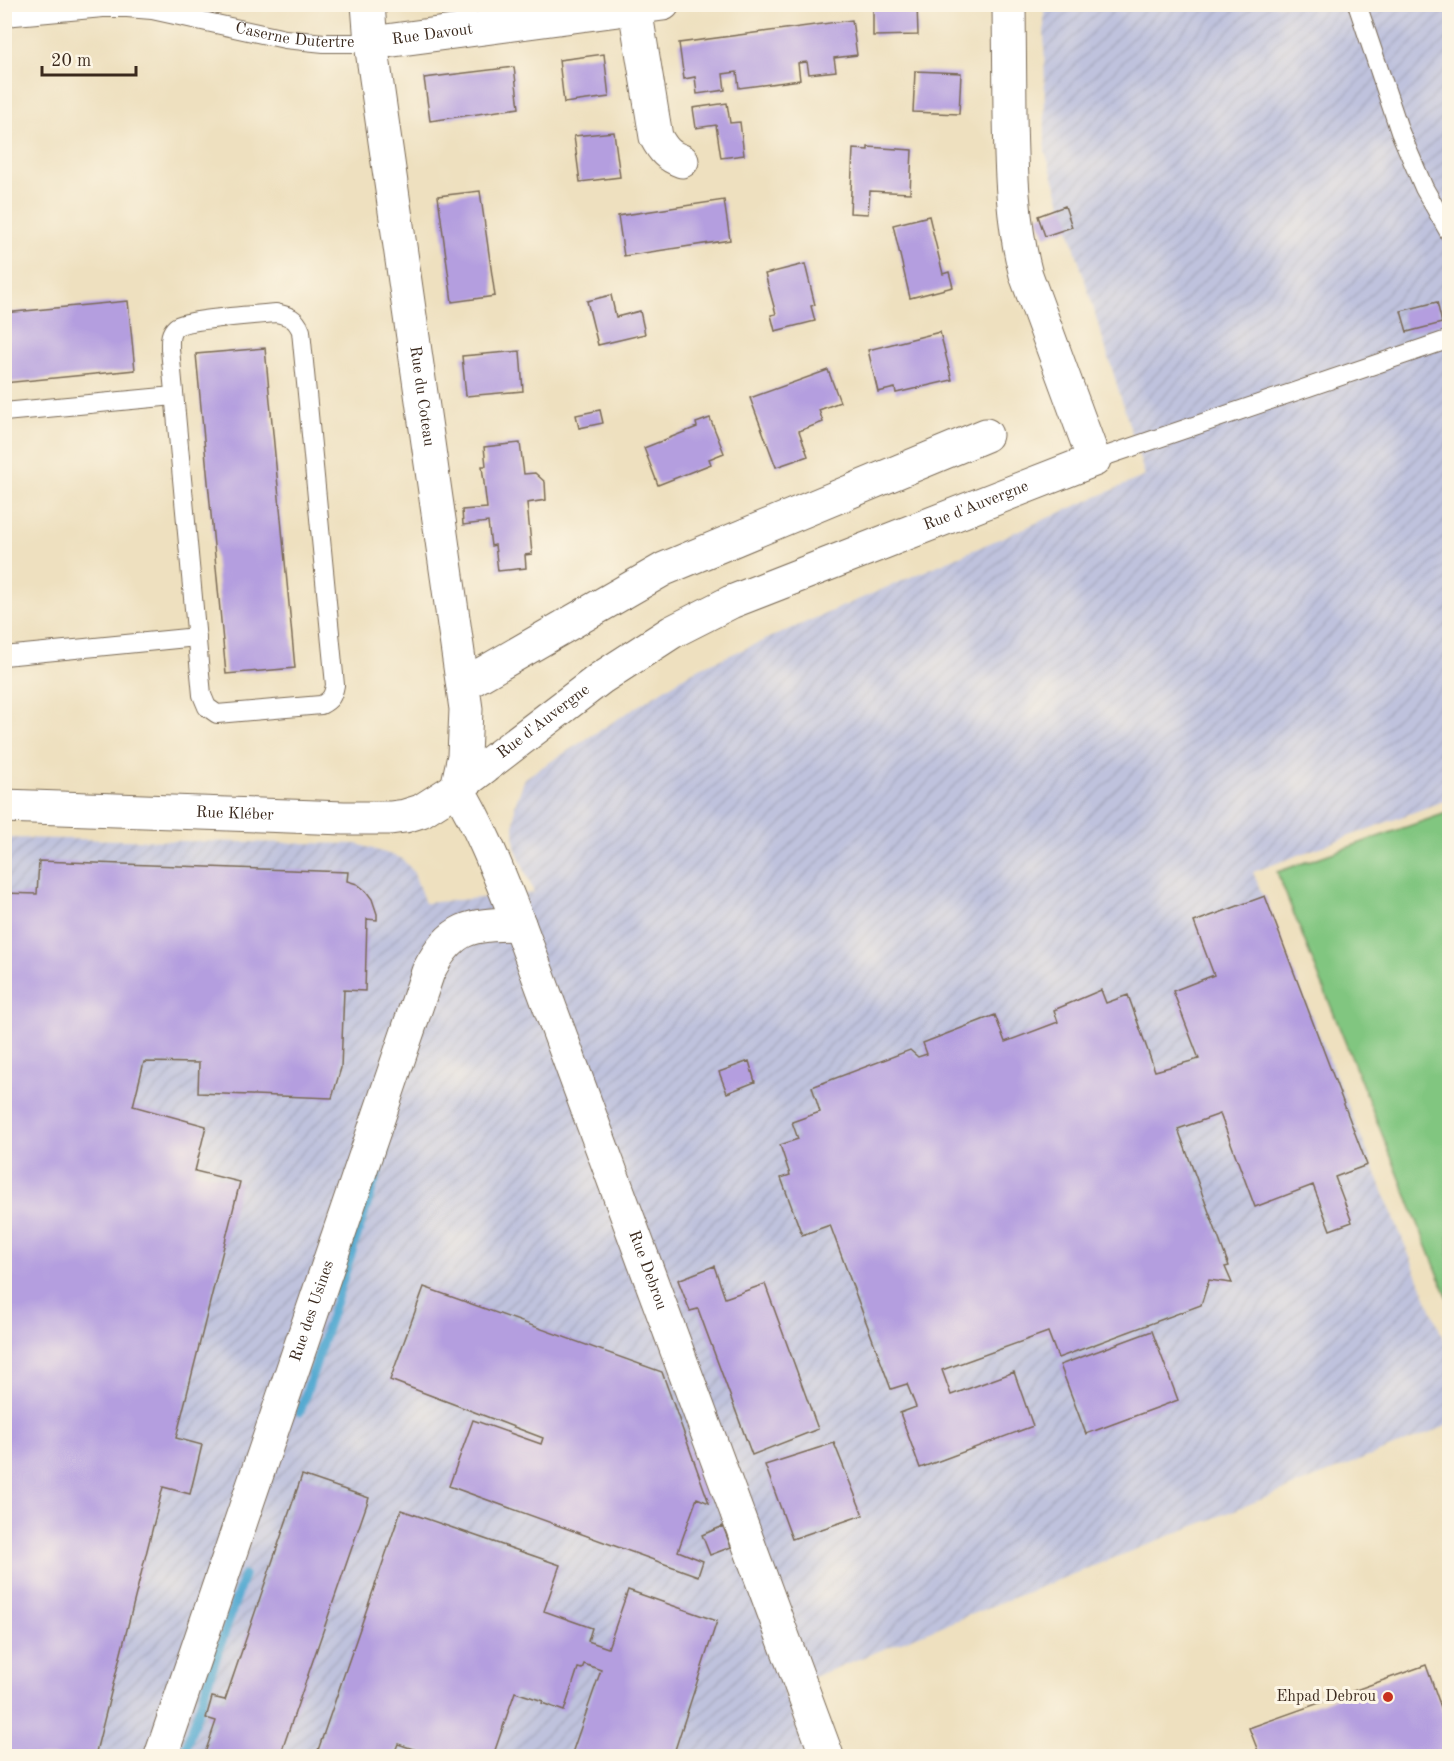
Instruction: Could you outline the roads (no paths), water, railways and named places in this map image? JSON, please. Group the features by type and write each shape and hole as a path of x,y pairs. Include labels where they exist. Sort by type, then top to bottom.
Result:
{"street":[{"name":"Rue du Coteau","path":"368,4 371,43 466,709 464,756 457,788"},
{"path":"1009,4 1011,153 1014,212 1019,250 1026,275 1094,460"},
{"name":"Rue Davout","path":"371,43 649,6 656,137 670,156 682,161"},
{"path":"463,685 664,569 986,435"},
{"name":"Rue d'Auvergne","path":"457,788 601,678 672,632 731,603 1094,460"},
{"name":"Rue Kléber","path":"4,806 372,819 405,816 421,811 457,788"},
{"name":"Rue Debrou","path":"457,788 474,816 519,924 827,1756"},
{"name":"Rue des Usines","path":"161,1756 428,972 438,952 448,941 467,929 482,925 519,924"}],"lane":[{"path":"1357,4 1400,132 1424,189 1449,234"},
{"name":"Caserne Dutertre","path":"4,17 127,8 152,10 285,39 324,43 371,43"},
{"path":"276,313 291,317 298,323 301,331 335,685 330,700 321,705 217,714 207,707 202,695 174,396 170,336 177,327 190,322 276,313"},
{"path":"1094,460 1449,339"},
{"path":"4,412 174,396"},
{"path":"4,656 197,637"}],"waterway":[{"path":"300,1412 385,1149"},
{"path":"183,1756 244,1575"}],"place":[{"name":"Ehpad Debrou","path":"1388,1697"}]}
